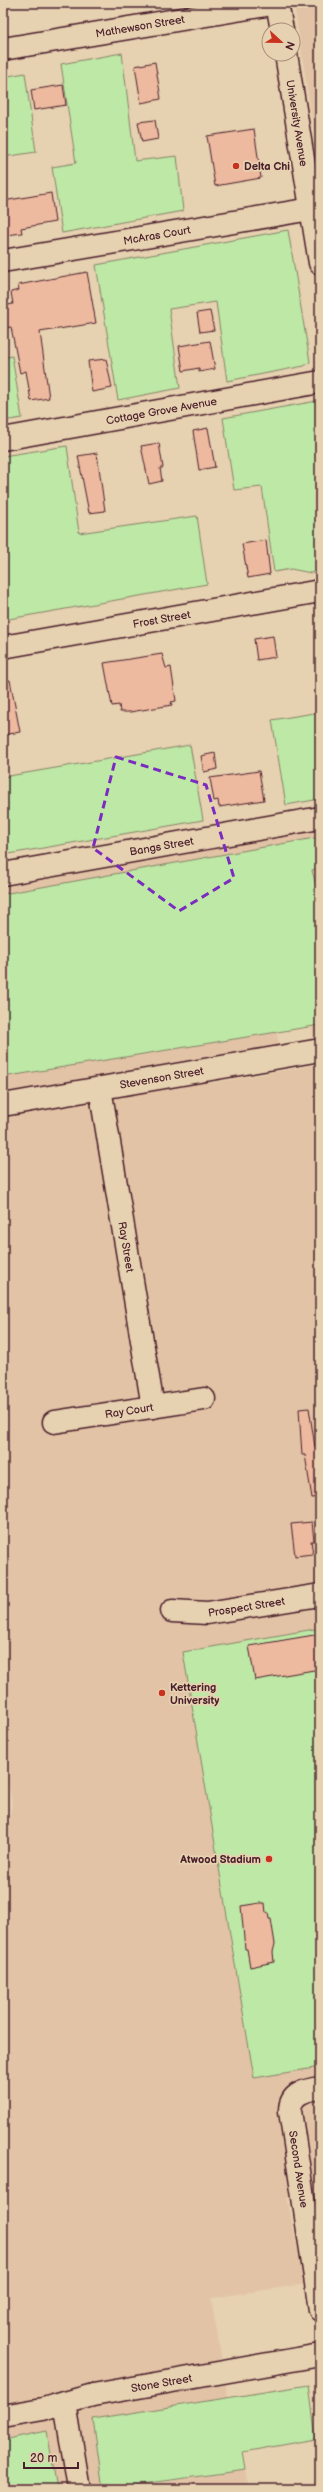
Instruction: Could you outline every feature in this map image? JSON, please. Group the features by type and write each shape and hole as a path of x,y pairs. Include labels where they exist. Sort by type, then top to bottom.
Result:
{"street":[{"path":"278,3 281,22"},
{"name":"Mathewson Street","path":"3,49 278,3"},
{"name":"University Avenue","path":"287,62 320,263"},
{"name":"McAras Court","path":"3,261 311,209"},
{"name":"Cottage Grove Avenue","path":"3,439 320,382"},
{"name":"Frost Street","path":"3,647 320,591"},
{"name":"Bangs Street","path":"3,874 320,818"},
{"name":"Stevenson Street","path":"3,1105 320,1050"},
{"name":"Ray Street","path":"100,1088 153,1407"},
{"name":"Ray Court","path":"54,1422 204,1399"},
{"name":"Prospect Street","path":"172,1611 207,1613 320,1595"},
{"name":"Second Avenue","path":"320,2088 299,2094 292,2101 290,2111 292,2135 320,2310"},
{"name":"Stone Street","path":"3,2416 65,2403 93,2395 320,2355"},
{"path":"65,2403 79,2489"}],"highlighted area":[{"path":"116,757 206,785 234,878 179,911 93,848"}],"shaded area":[{"path":"294,3 320,3 320,168 301,48 301,22 297,22"},
{"name":"Kettering University","path":"320,830 320,1040 314,1041 298,937 264,942 279,1048 208,1059 212,1083 320,1064 320,1586 235,1601 238,1621 320,1608 320,2192 287,2198 305,2284 211,2298 240,2466 86,2489 3,2489 3,1873 12,1801 3,1764 3,878 5,887"},
{"path":"246,2470 249,2489 115,2489"}],"green space":[{"path":"122,53 135,161 177,156 183,211 62,233 52,167 76,163 61,64"},
{"path":"25,73 36,152 3,157 3,77"},
{"path":"288,230 310,362 304,366 227,381 216,302 169,309 180,388 118,400 96,265"},
{"path":"12,356 22,418 3,421 3,358"},
{"path":"317,401 320,420 320,571 311,573 291,569 274,572 262,487 234,490 223,418"},
{"path":"67,446 79,533 197,516 207,584 3,620 3,456"},
{"path":"320,712 320,799 286,805 272,720"},
{"path":"190,745 203,820 3,855 3,777"},
{"path":"320,837 320,868 312,870 320,902 320,1025 3,1077 3,894"},
{"name":"Atwood Stadium","path":"320,1628 320,2067 254,2078 183,1652"},
{"path":"309,2385 316,2439 243,2452 246,2470 103,2489 93,2419"},
{"path":"47,2431 57,2489 3,2489 3,2440"}],"building":[{"path":"155,62 161,99 141,103 135,66"},
{"path":"63,85 66,105 34,110 31,90"},
{"path":"155,120 158,139 142,142 138,122"},
{"name":"Delta Chi","path":"254,129 261,178 215,186 207,136"},
{"path":"51,193 55,222 21,228 22,233 6,235 5,230 3,231 3,201"},
{"path":"87,272 96,323 40,332 49,398 31,401 26,371 20,373 11,327 3,328 3,306 13,304 11,292 19,290 18,285"},
{"path":"210,311 214,330 200,332 197,313"},
{"path":"210,341 215,369 199,372 199,368 183,371 179,346"},
{"path":"106,359 112,388 92,392 88,361"},
{"path":"208,428 215,467 199,470 193,431"},
{"path":"159,443 163,468 160,468 162,481 149,484 141,446"},
{"path":"97,453 105,511 89,513 78,456"},
{"path":"266,540 270,574 248,578 242,544"},
{"path":"273,636 276,657 257,660 254,639"},
{"path":"162,654 166,668 171,667 176,701 171,702 172,705 130,712 120,712 119,705 112,706 104,663"},
{"path":"10,680 20,732 3,735 3,681"},
{"path":"215,753 217,769 204,772 201,756"},
{"path":"259,771 264,800 219,807 218,800 214,801 210,778"},
{"path":"309,1408 315,1447 320,1446 320,1497 312,1498 305,1455 302,1455 299,1409"},
{"path":"312,1522 314,1541 311,1541 313,1554 295,1556 291,1524"},
{"path":"320,1634 320,1669 255,1680 249,1646"},
{"path":"265,1903 266,1913 268,1912 269,1919 271,1919 275,1944 273,1952 274,1962 250,1967 247,1949 245,1949 241,1906"}],"place":[{"name":"Delta Chi","path":"236,166"},
{"name":"Kettering University","path":"162,1693"},
{"name":"Atwood Stadium","path":"269,1859"}]}
